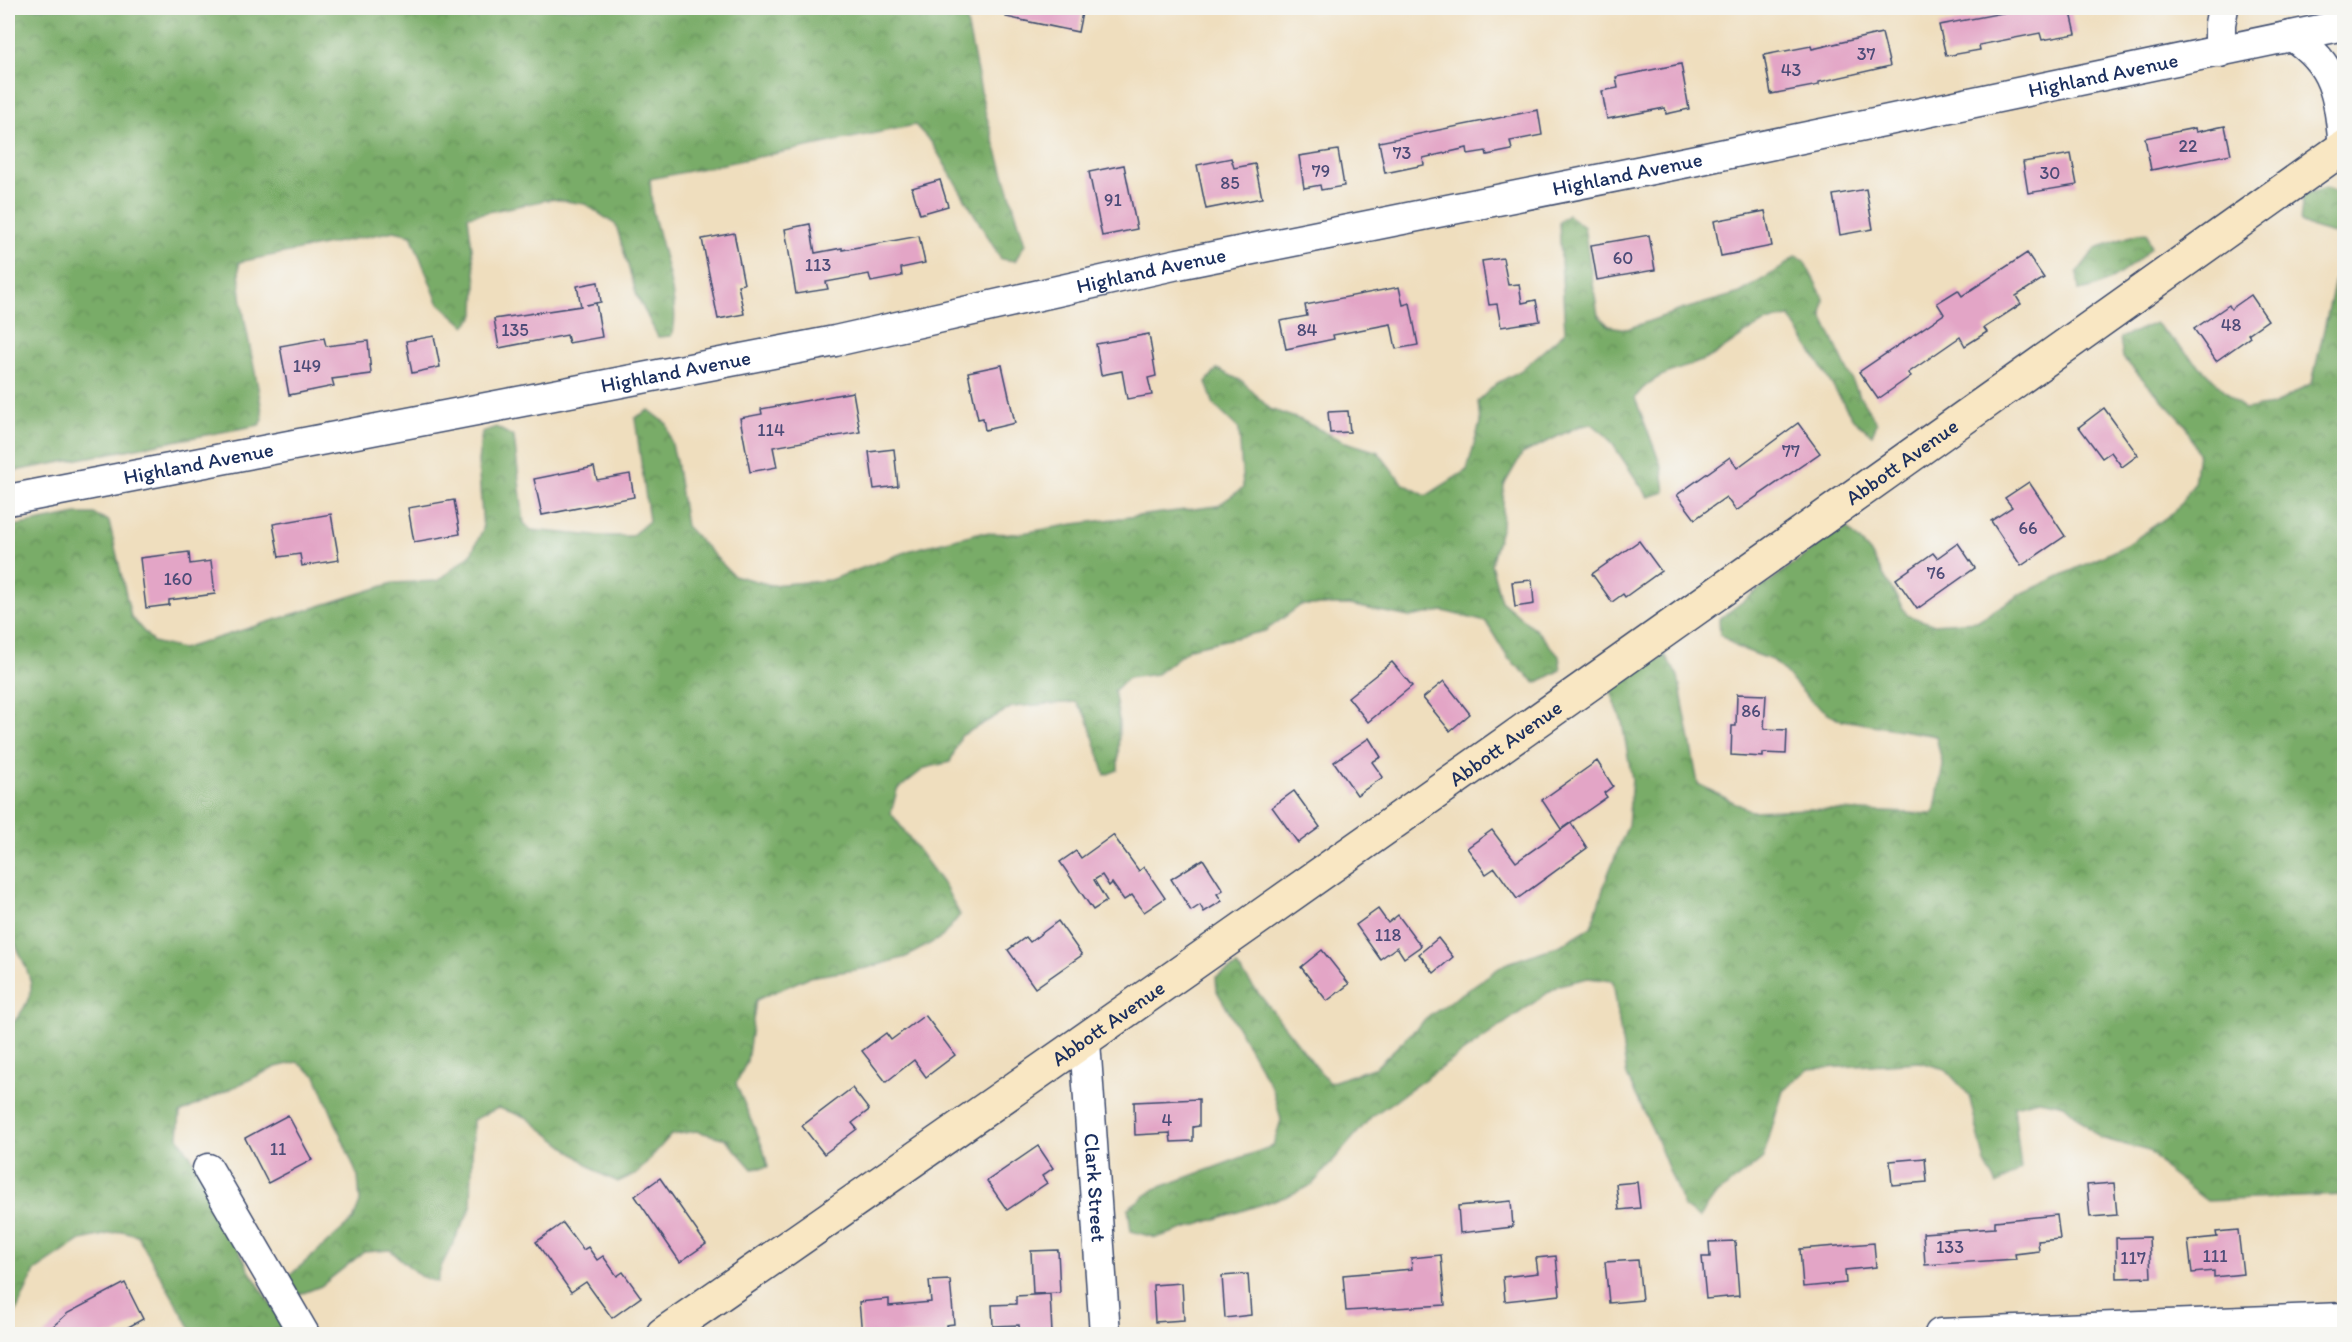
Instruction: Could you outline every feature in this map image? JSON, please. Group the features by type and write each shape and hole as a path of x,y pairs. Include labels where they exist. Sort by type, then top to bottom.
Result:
{"street":[{"path":"2220,52 2220,24 2223,8"},
{"name":"Highland Avenue","path":"8,500 835,341 1178,264 2344,25"},
{"path":"2292,36 2303,43 2331,75 2340,106 2344,147"},
{"name":"Abbott Avenue","path":"663,1335 1540,721 2344,147"},
{"name":"Clark Street","path":"1085,1041 1105,1335"},
{"path":"208,1169 304,1335"},
{"path":"1940,1335 2344,1318"}],"green space":[{"path":"8,8 883,8 914,15 921,8 964,8 985,111 1025,244 1015,261 1001,259 932,143 915,125 650,179 653,212 673,294 675,311 671,336 658,337 637,296 616,225 585,204 552,199 468,216 476,282 475,315 465,326 438,302 411,235 394,231 239,262 245,322 263,420 259,425 9,472"},
{"path":"2326,188 2344,196 2344,237 2300,222 2303,194"},
{"path":"1568,215 1584,227 1598,315 1609,326 1627,329 1740,293 1780,269 1796,256 1804,261 1824,299 1822,316 1859,395 1877,423 1872,435 1853,419 1790,317 1767,322 1757,326 1712,356 1661,376 1651,382 1635,398 1662,468 1665,492 1648,497 1608,437 1592,424 1577,427 1522,454 1504,485 1502,526 1491,564 1501,601 1537,631 1559,656 1561,670 1536,683 1508,658 1486,622 1443,611 1409,617 1350,605 1301,605 1265,631 1190,648 1157,674 1128,678 1114,691 1119,720 1118,770 1105,775 1087,717 1076,702 1012,707 961,736 950,762 925,768 897,790 891,813 944,885 960,915 942,937 906,957 867,968 809,977 756,1000 747,1061 736,1084 763,1148 768,1167 752,1169 726,1139 696,1131 671,1135 637,1173 618,1182 599,1173 526,1117 498,1108 473,1120 471,1208 441,1267 437,1282 420,1276 390,1250 364,1252 321,1286 298,1295 287,1278 353,1220 360,1202 358,1177 316,1076 297,1062 276,1067 180,1113 178,1137 195,1163 250,1272 290,1334 194,1334 137,1235 122,1231 81,1240 35,1271 8,1329 8,1028 23,1010 31,983 26,967 8,931 8,527 77,514 94,514 109,521 131,617 153,642 182,649 393,583 438,581 471,554 483,529 478,461 482,432 496,427 514,437 524,523 531,530 595,536 631,536 649,521 635,418 649,410 667,424 676,461 686,526 733,575 771,585 830,580 911,550 978,533 1017,534 1074,524 1217,506 1243,488 1239,429 1214,405 1206,382 1217,369 1242,381 1270,409 1301,420 1342,441 1378,452 1402,483 1426,496 1467,470 1480,423 1478,401 1497,383 1520,371 1565,332 1559,222"},
{"path":"2147,233 2151,248 2135,262 2109,281 2079,291 2077,273 2096,248 2137,234"},
{"path":"2344,279 2344,1195 2207,1201 2170,1173 2149,1151 2100,1138 2064,1105 2039,1100 2014,1106 2021,1169 1997,1185 1985,1163 1969,1095 1945,1069 1919,1062 1808,1069 1783,1091 1763,1158 1715,1196 1699,1218 1684,1207 1654,1133 1627,1076 1613,981 1588,978 1559,985 1371,1117 1312,1185 1285,1197 1156,1238 1131,1231 1128,1208 1155,1189 1273,1146 1281,1120 1273,1090 1217,991 1216,977 1237,966 1329,1083 1376,1067 1428,1017 1505,964 1561,945 1591,927 1608,874 1628,825 1632,779 1622,722 1610,689 1665,655 1678,676 1698,784 1751,811 1810,809 1934,814 1943,766 1936,736 1837,719 1811,701 1774,661 1737,647 1720,634 1719,619 1830,537 1847,528 1870,552 1907,615 1932,624 1977,621 2021,594 2127,545 2175,511 2194,483 2198,453 2185,424 2123,358 2120,338 2155,323 2244,409 2273,405 2312,383 2335,280"}],"building":[{"path":"1007,8 1083,8 1078,32 1006,17"},
{"path":"2051,8 2070,8 2076,34 2042,40 2040,33 1979,45 1980,50 1946,56 1939,25 2023,9 2024,13"},
{"path":"1882,33 1890,66 1819,82 1819,85 1771,94 1764,55 1811,46 1812,49"},
{"path":"1681,64 1689,109 1666,114 1665,108 1607,119 1602,91 1618,88 1616,77"},
{"path":"1538,110 1542,135 1510,141 1512,150 1487,155 1486,151 1468,154 1467,148 1423,158 1424,165 1385,173 1379,142"},
{"path":"2225,126 2231,154 2151,170 2145,138 2195,128 2196,132"},
{"path":"1338,150 1344,186 1321,190 1320,185 1304,188 1299,156"},
{"path":"2071,154 2077,185 2028,193 2023,162"},
{"path":"1231,158 1234,168 1255,164 1262,198 1206,209 1197,165"},
{"path":"1124,165 1137,229 1102,236 1089,172"},
{"path":"940,180 948,206 920,214 912,188"},
{"path":"1866,189 1873,229 1840,235 1833,195"},
{"path":"1765,211 1772,246 1721,256 1714,221"},
{"path":"810,224 815,253 919,236 925,263 901,268 902,276 871,282 869,274 826,282 828,289 796,294 785,229"},
{"path":"734,233 744,284 738,285 744,314 718,319 702,239"},
{"path":"1649,235 1655,270 1597,280 1591,245"},
{"path":"2027,253 2044,278 2016,296 2021,304 1984,328 1987,332 1965,346 1960,337 1908,373 1911,376 1878,399 1859,372 1944,314 1937,303 1958,290 1962,296"},
{"path":"1503,258 1508,285 1519,284 1522,303 1536,300 1540,321 1501,327 1497,304 1489,305 1482,261"},
{"path":"598,282 601,302 596,303 602,337 569,343 567,335 499,348 494,319 581,306 577,286"},
{"path":"1399,287 1403,305 1410,303 1418,345 1396,349 1391,324 1333,335 1334,339 1286,349 1280,321 1307,316 1305,305"},
{"path":"2251,295 2268,320 2248,334 2250,337 2216,361 2194,329 2229,305 2231,309"},
{"path":"1149,334 1156,376 1148,378 1152,395 1127,399 1122,371 1101,375 1096,344"},
{"path":"434,336 440,367 412,373 406,341"},
{"path":"324,338 326,346 368,341 371,374 332,379 334,386 289,395 280,346"},
{"path":"1002,365 1015,423 985,430 983,418 978,419 968,372"},
{"path":"853,392 860,432 773,447 777,467 750,472 740,418 762,414 761,409"},
{"path":"2104,408 2138,455 2122,467 2111,452 2102,458 2079,427"},
{"path":"1348,411 1350,432 1330,433 1328,412"},
{"path":"1798,423 1820,453 1736,511 1726,497 1695,519 1677,495 1730,457 1737,468"},
{"path":"894,449 898,486 874,489 869,452"},
{"path":"594,467 597,480 630,474 634,497 542,515 534,479"},
{"path":"2029,482 2065,536 2021,566 1991,521 2012,507 2005,498"},
{"path":"454,500 460,534 414,542 408,508"},
{"path":"331,514 339,560 302,566 300,554 279,557 273,524"},
{"path":"1639,541 1661,571 1625,597 1623,594 1612,602 1592,574"},
{"path":"1958,543 1975,568 1917,609 1896,579 1933,553 1937,558"},
{"path":"189,552 190,564 211,561 215,594 169,600 169,605 146,608 140,558"},
{"path":"1532,580 1534,604 1515,607 1512,582"},
{"path":"1392,662 1412,686 1368,722 1348,697"},
{"path":"1444,681 1470,714 1450,731 1423,698"},
{"path":"1737,694 1766,695 1764,729 1787,730 1786,754 1763,753 1763,757 1731,755 1732,726 1736,726"},
{"path":"1369,738 1381,757 1372,762 1383,777 1357,795 1334,762"},
{"path":"1597,761 1613,786 1604,793 1607,797 1561,829 1542,800"},
{"path":"1294,791 1320,827 1298,843 1272,807"},
{"path":"1571,823 1587,848 1517,899 1495,868 1486,874 1467,848 1492,830 1516,862"},
{"path":"1113,835 1139,871 1144,867 1165,898 1144,912 1132,895 1124,900 1112,883 1109,886 1102,875 1094,880 1107,901 1093,910 1060,862 1076,851 1081,858"},
{"path":"1203,859 1223,890 1217,894 1222,901 1204,912 1200,905 1191,911 1171,879"},
{"path":"1378,909 1388,923 1398,915 1421,946 1404,958 1397,947 1380,959 1356,925"},
{"path":"1058,921 1082,955 1035,988 1008,950 1026,937 1030,942"},
{"path":"1438,938 1453,957 1434,973 1419,954"},
{"path":"1322,950 1349,984 1327,1001 1301,967"},
{"path":"925,1015 955,1055 926,1077 914,1060 886,1082 862,1051 886,1033 891,1040"},
{"path":"852,1088 869,1110 852,1123 857,1129 824,1154 802,1126"},
{"path":"1199,1099 1199,1126 1193,1127 1193,1141 1171,1142 1170,1133 1135,1135 1134,1102"},
{"path":"288,1115 312,1160 268,1183 245,1138"},
{"path":"1038,1146 1053,1168 1042,1176 1047,1183 1007,1210 987,1181"},
{"path":"1925,1158 1927,1182 1892,1185 1890,1161"},
{"path":"660,1178 706,1244 680,1262 635,1196"},
{"path":"1637,1182 1640,1208 1619,1210 1616,1184"},
{"path":"2114,1183 2117,1215 2090,1217 2087,1185"},
{"path":"1511,1201 1513,1227 1460,1233 1458,1206"},
{"path":"2057,1215 2060,1239 2038,1241 2039,1251 2015,1254 2016,1259 1925,1265 1923,1233 1995,1228 1995,1221"},
{"path":"563,1223 583,1250 588,1247 597,1260 603,1256 617,1276 623,1272 641,1297 612,1318 586,1282 571,1292 536,1242"},
{"path":"2238,1230 2243,1274 2214,1277 2214,1271 2192,1273 2188,1240 2217,1237 2216,1232"},
{"path":"2149,1237 2151,1277 2117,1278 2116,1238"},
{"path":"1735,1241 1739,1296 1706,1299 1702,1257 1710,1257 1709,1242"},
{"path":"1874,1243 1876,1267 1845,1270 1846,1283 1803,1287 1800,1249"},
{"path":"1058,1250 1060,1293 1033,1294 1031,1251"},
{"path":"1441,1255 1445,1305 1346,1311 1343,1275 1412,1269 1411,1258"},
{"path":"1556,1256 1560,1295 1505,1301 1503,1277 1538,1273 1536,1258"},
{"path":"1638,1260 1642,1300 1609,1303 1605,1262"},
{"path":"1248,1274 1251,1315 1225,1318 1222,1276"},
{"path":"950,1280 954,1324 946,1325 946,1334 862,1335 859,1302 889,1299 889,1306 931,1302 929,1281"},
{"path":"125,1283 143,1319 114,1335 43,1335 68,1313"},
{"path":"1182,1283 1184,1320 1155,1322 1153,1285"},
{"path":"1050,1294 1052,1333 1020,1334 1019,1325 993,1326 992,1305 1016,1304 1016,1296"}]}
